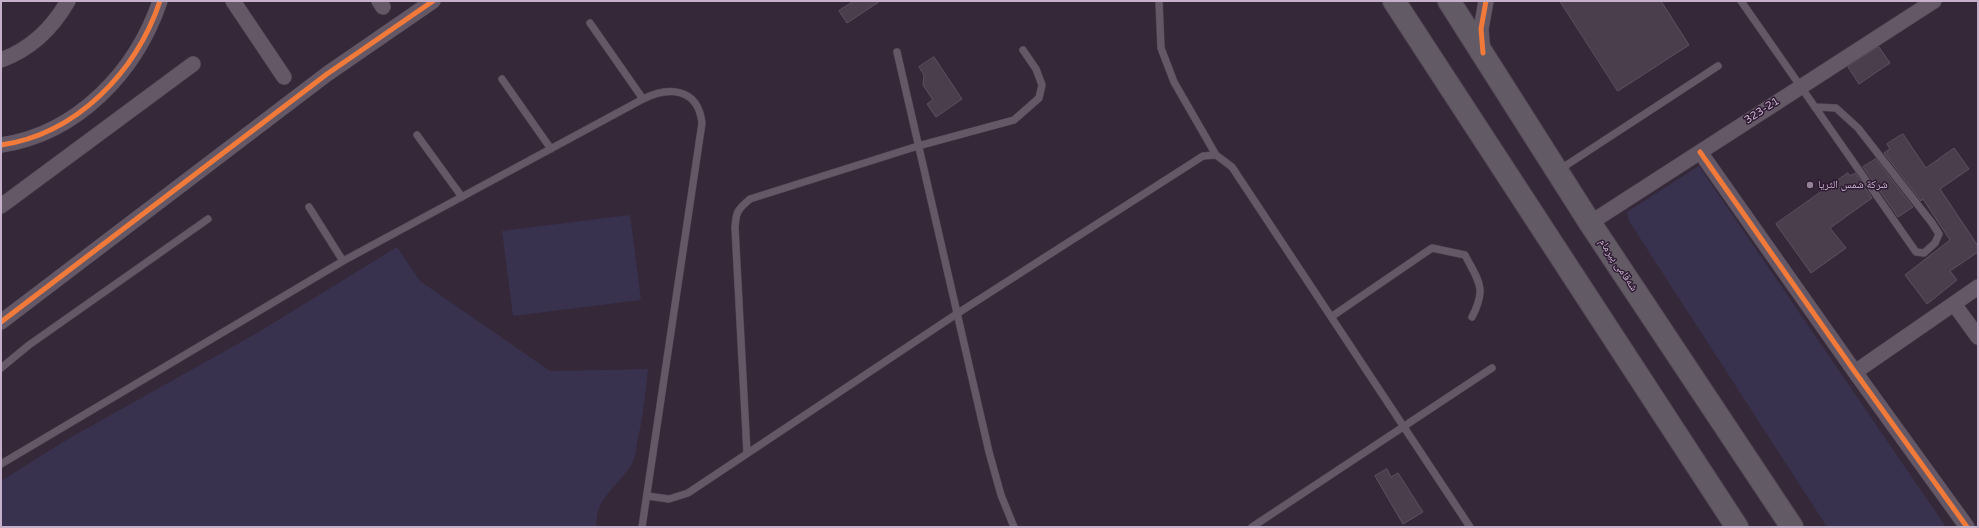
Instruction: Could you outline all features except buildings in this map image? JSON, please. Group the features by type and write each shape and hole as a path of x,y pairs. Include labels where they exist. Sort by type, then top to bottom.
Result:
{"highway":[{"path":"1394,1 1737,527"},
{"name":"شەقامی پیرمام","path":"1449,1 1590,223 1792,527"}],"street":[{"path":"1,60 26,49 39,39 50,27 68,1"},
{"path":"1,145 31,138 52,129 72,118 101,94 122,72 135,54 146,35 160,1"},
{"path":"233,1 284,77"},
{"path":"1,322 327,74 433,1"},
{"path":"1483,53 1481,29 1486,1"},
{"name":"323-21","path":"1590,223 1934,1"},
{"path":"1,206 193,64"},
{"path":"1700,152 1855,372 1967,527"},
{"path":"1855,372 1978,287"},
{"path":"1954,304 1978,337"}],"lane":[{"path":"1159,1 1161,48 1174,82 1216,155 1232,167 1470,527"},
{"path":"1741,1 1916,252 1924,252 1935,243 1939,234 1932,223 1858,128 1836,108 1815,107"},
{"path":"590,23 643,100"},
{"path":"747,453 735,228 736,214 740,207 750,199 918,146 1014,120 1039,98 1042,85 1036,69 1023,50"},
{"path":"896,52 958,313 989,452 1001,494 1014,527"},
{"path":"1557,172 1718,66"},
{"path":"502,79 551,149"},
{"path":"1,464 342,262 652,95 670,91 687,95 701,110 702,123 642,527"},
{"path":"417,135 462,197"},
{"path":"647,496 669,499 688,493 958,313 1203,156 1216,155"},
{"path":"309,207 342,262"},
{"path":"1,368 29,345 208,219"},
{"path":"1332,317 1432,248 1465,255 1481,286 1478,305 1472,317"},
{"path":"1252,527 1404,428 1492,368"}],"shaded area":[{"path":"1699,166 1946,527 1827,527 1629,221 1627,212"},
{"path":"630,215 641,300 513,316 502,231"},
{"path":"397,247 420,281 550,371 648,369 635,457 623,477 604,499 597,516 597,527 1,527 1,481 68,439 257,333"}],"cycle path":[{"path":"1,145 29,139 55,128 100,96 119,75 136,52 160,1"},
{"path":"1,322 327,74 433,1"},
{"path":"1483,53 1481,29 1486,1"},
{"path":"1700,152 1855,372 1967,527"}],"place":[{"name":"شركة شمس الثريا","path":"1810,185"}]}
